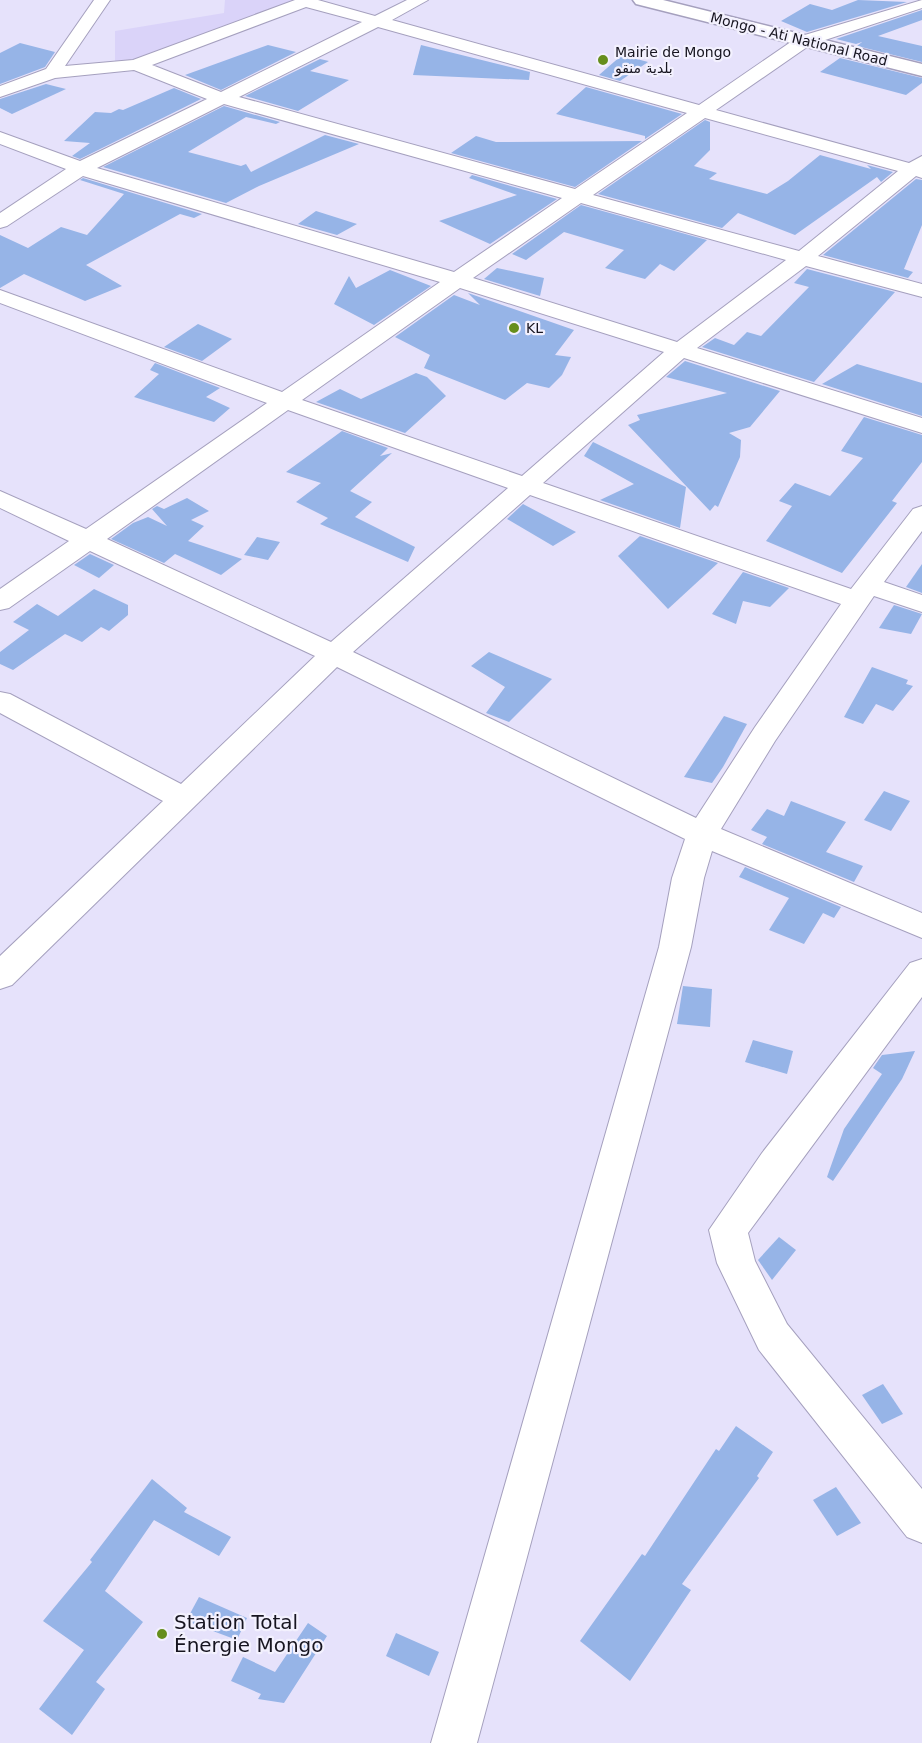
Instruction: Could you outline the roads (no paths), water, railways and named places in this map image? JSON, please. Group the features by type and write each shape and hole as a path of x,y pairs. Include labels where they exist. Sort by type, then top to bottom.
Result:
{"main road":[{"name":"Mongo - Ati National Road","path":"642,0 922,70"}],"street":[{"path":"52,73 102,0"},
{"path":"0,222 81,168 225,99 420,0"},
{"path":"916,0 922,3"},
{"path":"0,92 52,73 136,65 308,1 702,111 919,168"},
{"path":"0,602 283,401 804,41 922,3"},
{"path":"136,65 196,90 225,99 922,291"},
{"path":"0,138 81,168 457,280 922,426"},
{"path":"2,971 185,799 334,654 680,350 919,168"},
{"path":"0,296 524,487 863,592 922,604"},
{"path":"0,499 334,654 702,834 922,926"},
{"path":"453,1743 675,947 688,878 702,834 765,734 863,592 922,514"},
{"path":"0,701 185,799"},
{"path":"922,972 853,1066 756,1188 728,1230 736,1263 773,1337 922,1522"}],"place":[{"name":"Mairie de Mongo بلدية منقو","path":"603,60"},
{"name":"KL","path":"514,328"},
{"name":"Station Total Énergie Mongo","path":"162,1634"}]}
